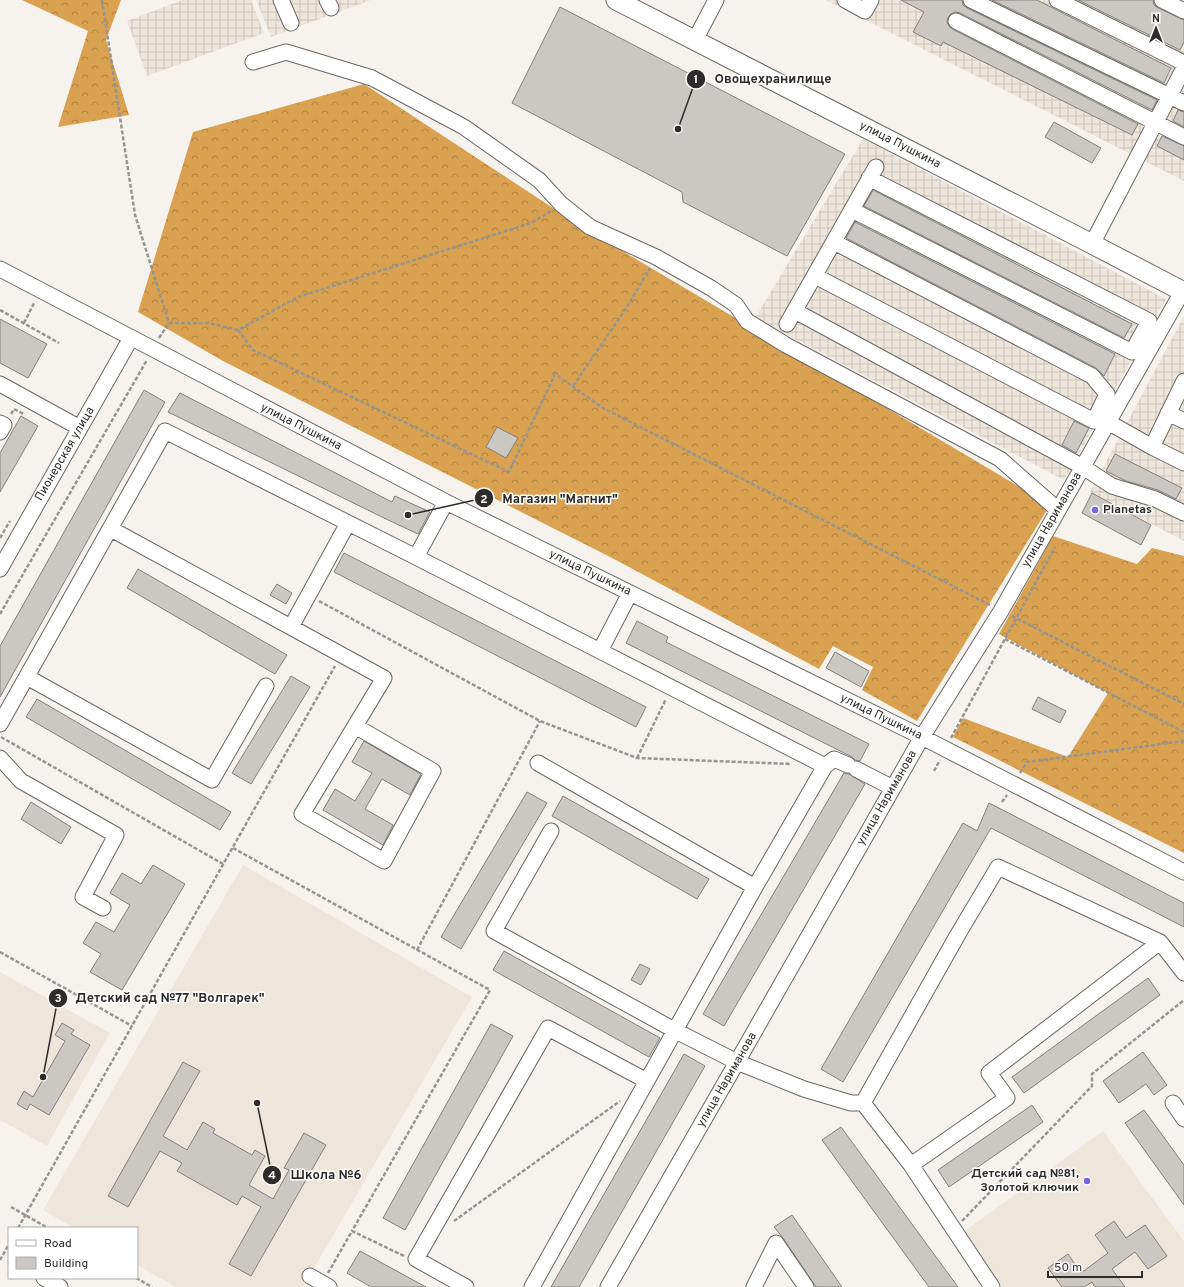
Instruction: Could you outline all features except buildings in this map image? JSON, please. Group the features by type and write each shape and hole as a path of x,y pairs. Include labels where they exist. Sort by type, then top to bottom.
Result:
{"main road":[{"name":"улица Пушкина","path":"616,0 1183,292"}],"street":[{"path":"281,0 291,23"},
{"path":"695,40 716,0"},
{"path":"845,0 865,11 871,0"},
{"path":"971,0 1184,102"},
{"path":"1057,0 1184,63"},
{"path":"1162,0 1184,11"},
{"path":"956,21 1184,137"},
{"path":"253,62 286,52 372,78 464,127 539,180 561,204 590,227 656,257 711,288 736,305 747,321 786,345 1000,459 1058,510"},
{"path":"1092,244 1184,68"},
{"path":"787,324 873,173 1149,321 1132,352 852,210"},
{"path":"815,276 1094,421 1113,398 1092,376 834,242"},
{"name":"улица Пушкина","path":"0,269 446,502 922,737 1184,872"},
{"name":"улица Нариманова","path":"608,1287 922,737 1001,611 1083,467 1108,422 1113,398 1183,292"},
{"path":"795,311 1083,467 1112,486 1154,499 1184,513"},
{"name":"Пионерская улица","path":"0,569 131,338"},
{"path":"1152,447 1184,381"},
{"path":"0,384 80,428"},
{"path":"1168,413 1184,421"},
{"path":"1108,422 1184,464"},
{"path":"0,724 165,431 416,557 825,766"},
{"path":"416,557 446,502"},
{"path":"291,628 348,523"},
{"path":"111,529 384,678 355,726 302,814 384,861 433,770 355,726"},
{"path":"600,651 630,593"},
{"path":"27,677 212,780 266,686"},
{"path":"0,758 21,781 116,835 83,897 103,908"},
{"path":"532,1287 755,887 825,766 834,759 893,788"},
{"path":"538,763 755,887"},
{"path":"551,831 494,931 676,1031 737,1062 804,1089 851,1103 863,1103"},
{"path":"863,1103 957,936 998,867 1160,942 1184,973"},
{"path":"910,1165 1007,1098 989,1073 1160,942"},
{"path":"466,1287 416,1259 548,1028 647,1081"},
{"path":"863,1103 910,1165 992,1287"},
{"path":"1173,1103 1183,1117"},
{"path":"754,1287 776,1243 806,1287"},
{"path":"46,1279 60,1287"}],"path":[{"path":"0,614 169,323 135,215 102,0"},
{"path":"238,330 298,298 531,223 561,204"},
{"path":"572,386 627,307 656,257"},
{"path":"24,323 34,303"},
{"path":"0,310 59,343"},
{"path":"169,323 209,323 238,330 253,350 509,472 555,374 604,408 1184,704"},
{"path":"1,427 14,410 28,416"},
{"path":"934,770 1055,547"},
{"path":"316,599 540,721 637,758 794,764"},
{"path":"1005,639 1184,732"},
{"path":"19,1227 341,655"},
{"path":"637,758 671,688"},
{"path":"417,950 540,721"},
{"path":"0,736 223,864"},
{"path":"1002,802 1027,762 1184,741"},
{"path":"233,848 490,990 352,1231 320,1282"},
{"path":"0,952 132,1026"},
{"path":"954,1230 1092,1086 1092,1074 1184,1000"},
{"path":"453,1221 622,1100"},
{"path":"11,1207 46,1227"},
{"path":"352,1231 404,1257 427,1240"},
{"path":"0,1260 8,1246"},
{"path":"138,1279 152,1287"}],"shaded area":[{"path":"182,0 251,0 264,33 147,76 127,21"},
{"path":"256,0 371,0 271,37"},
{"path":"826,0 1184,0 1184,181"},
{"path":"863,139 1166,299 1064,480 755,318"},
{"path":"1184,316 1184,541 1090,492"},
{"path":"243,865 472,997 303,1287 176,1287 138,1266 138,1227 72,1227 43,1210"},
{"path":"0,972 110,1033 47,1146 0,1120"},
{"name":"Детский сад №81, Золотой ключик","path":"1103,1131 1184,1241 1184,1287 999,1287 963,1232"}],"green space":[{"path":"22,0 121,0 106,40 129,115 58,127 88,31"},
{"path":"364,84 582,227 1050,505 917,721 862,690 873,667 833,646 819,669 616,560 223,361 138,312 193,132"},
{"path":"1053,536 1137,564 1152,548 1184,556 1184,853 953,737 963,718 1068,757 1108,693 999,634"}],"place":[{"name":"Овощехранилище","path":"678,129"},
{"name":"Planetas","path":"1095,510"},
{"name":"Магазин \"Магнит\"","path":"408,515"},
{"name":"Детский сад №77 \"Волгарек\"","path":"43,1077"},
{"name":"Школа №6","path":"257,1103"},
{"name":"Детский сад №81, Золотой ключик","path":"1087,1181"}]}
